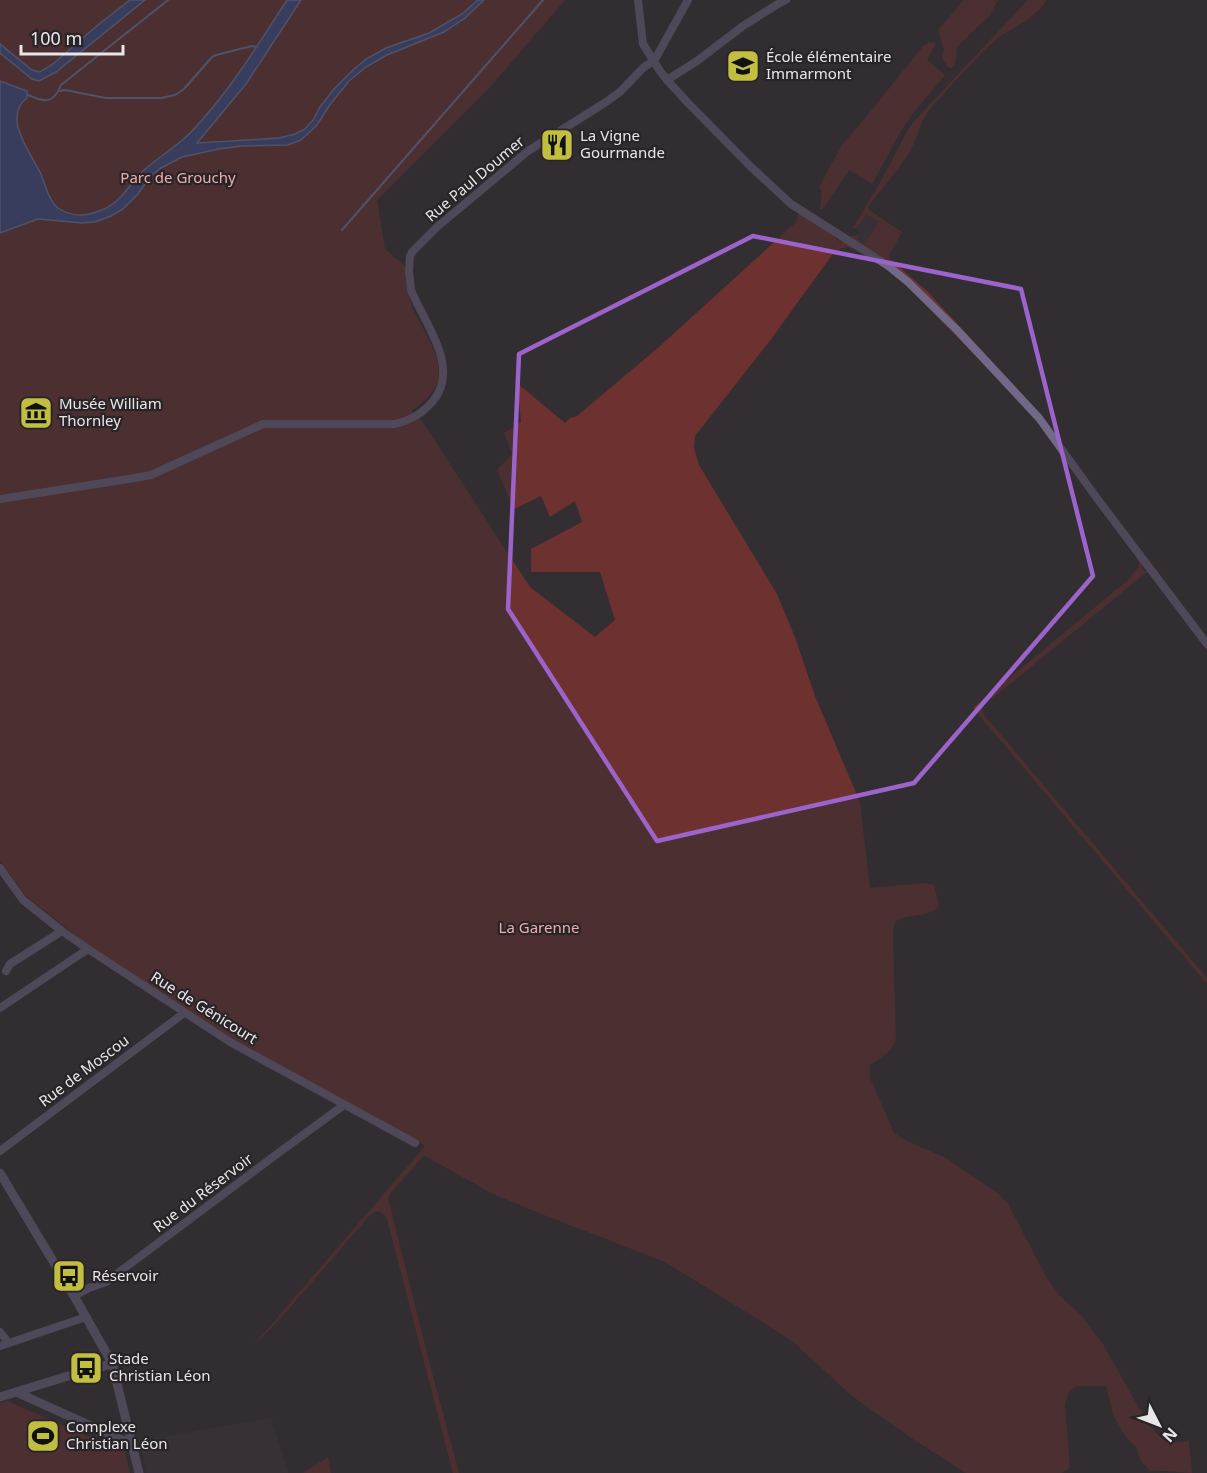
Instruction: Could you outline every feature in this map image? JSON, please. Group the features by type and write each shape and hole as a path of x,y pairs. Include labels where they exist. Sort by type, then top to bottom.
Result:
{"street":[{"path":"638,0 643,44 667,80 751,167 791,204 887,265 908,282 957,330 1039,418 1207,644"},
{"path":"654,61 688,0"},
{"path":"667,80 697,62 743,26 786,0"},
{"name":"Rue Paul Doumer","path":"0,499 151,475 263,424 386,424 401,422 424,410 436,398 441,387 444,375 443,362 439,348 413,297 409,284 410,256 437,227 528,151 620,92 644,67 654,61"},
{"name":"Rue de Génicourt","path":"0,868 23,900 88,950 230,1042 415,1143"},
{"path":"6,971 10,964 62,931"},
{"path":"0,1008 88,950"},
{"name":"Rue de Moscou","path":"0,1151 184,1013"},
{"name":"Rue du Réservoir","path":"74,1296 106,1282 344,1105"},
{"path":"0,1173 112,1363 139,1473"},
{"path":"0,1346 86,1317"},
{"path":"0,1332 9,1343"},
{"path":"0,1396 68,1376 78,1376 112,1363"},
{"path":"31,1399 32,1386"},
{"path":"16,1392 132,1444"}],"highlighted area":[{"path":"753,236 1021,289 1093,576 914,783 657,841 508,609 519,354"}],"shaded area":[{"path":"867,213 879,222 864,244 857,239 860,235 857,228"},
{"path":"271,1418 288,1473 147,1473 140,1441"}],"green space":[{"path":"0,0 565,0 491,86 377,200 385,249 405,266 410,302 438,362 439,375 435,387 426,399 411,411 418,415 530,587 595,637 615,620 600,572 531,572 531,549 582,522 575,501 550,517 541,496 514,509 497,470 512,454 504,433 521,422 517,383 565,423 577,416 660,346 793,225 798,218 797,212 832,234 837,240 845,242 896,274 936,312 1041,423 1143,565 1142,568 1145,571 1149,569 1207,650 1147,572 982,707 984,715 1207,978 1207,984 973,708 1129,579 1140,565 1039,422 1007,388 894,274 855,249 847,247 832,255 772,338 695,436 694,448 699,465 777,594 795,637 815,696 860,802 870,888 924,883 934,885 939,906 929,913 906,917 895,922 893,933 896,1041 890,1051 870,1065 870,1078 894,1133 946,1158 1000,1195 1008,1204 1047,1278 1060,1296 1080,1314 1103,1344 1148,1424 1161,1438 1176,1442 1189,1441 1192,1473 1150,1471 1141,1461 1136,1448 1114,1417 1106,1386 1078,1386 1069,1392 1065,1404 1070,1468 1062,1473 966,1473 852,1396 793,1342 665,1262 493,1194 424,1156 388,1198 459,1473 453,1473 386,1216 378,1211 371,1214 281,1318 253,1346 425,1146 220,1032 91,947 27,897 0,861"},
{"path":"964,0 998,0 989,16 956,48 956,61 952,68 949,68 942,58 944,50 938,30"},
{"path":"1028,0 1047,0 1026,21 1000,36 981,53 930,109 910,151 868,207 869,210 902,232 889,257 928,292 1031,404 1207,638 1058,442 931,301 850,238 860,235 857,239 864,244 879,222 867,214 857,228 853,228 915,120"},
{"path":"930,42 936,44 927,60 945,75 913,113 872,184 849,170 822,210 820,209 822,192 819,187 842,145 924,45"},
{"name":"Complexe Christian Léon","path":"7,1401 125,1452 130,1473 0,1473 0,1403"},
{"path":"328,1457 331,1473 303,1473"}],"water":[{"path":"130,0 145,0 56,72 39,81 32,79 0,53 0,44 32,70 40,72 53,64"},
{"path":"287,0 301,0 246,84 197,143 279,138 295,134 305,129 334,89 366,59 386,48 429,33 462,14 478,0 484,0 465,18 444,32 387,55 366,67 349,81 317,125 301,140 288,145 242,146 182,157 161,168 150,177 123,209 111,216 95,222 82,223 38,219 0,233 0,81 27,91 27,98 20,106 17,115 17,124 20,135 40,172 52,201 58,208 71,214 89,214 102,210 117,201 144,170 179,143 204,118 230,85"}],"waterway":[{"path":"28,95 43,100 51,99 61,85 168,0"},
{"path":"342,230 543,0"},
{"path":"59,91 65,90 106,98 161,98 175,95 184,89 212,57 252,46 257,47"}],"place":[{"name":"École élémentaire Immarmont","path":"743,66"},
{"name":"La Vigne Gourmande","path":"557,145"},
{"name":"Musée William Thornley","path":"36,413"},
{"name":"Réservoir","path":"69,1276"},
{"name":"Stade Christian Léon","path":"86,1368"},
{"name":"Complexe Christian Léon","path":"43,1436"}],"park label":[{"name":"Parc de Grouchy","path":"178,178"},
{"name":"La Garenne","path":"539,928"}]}
